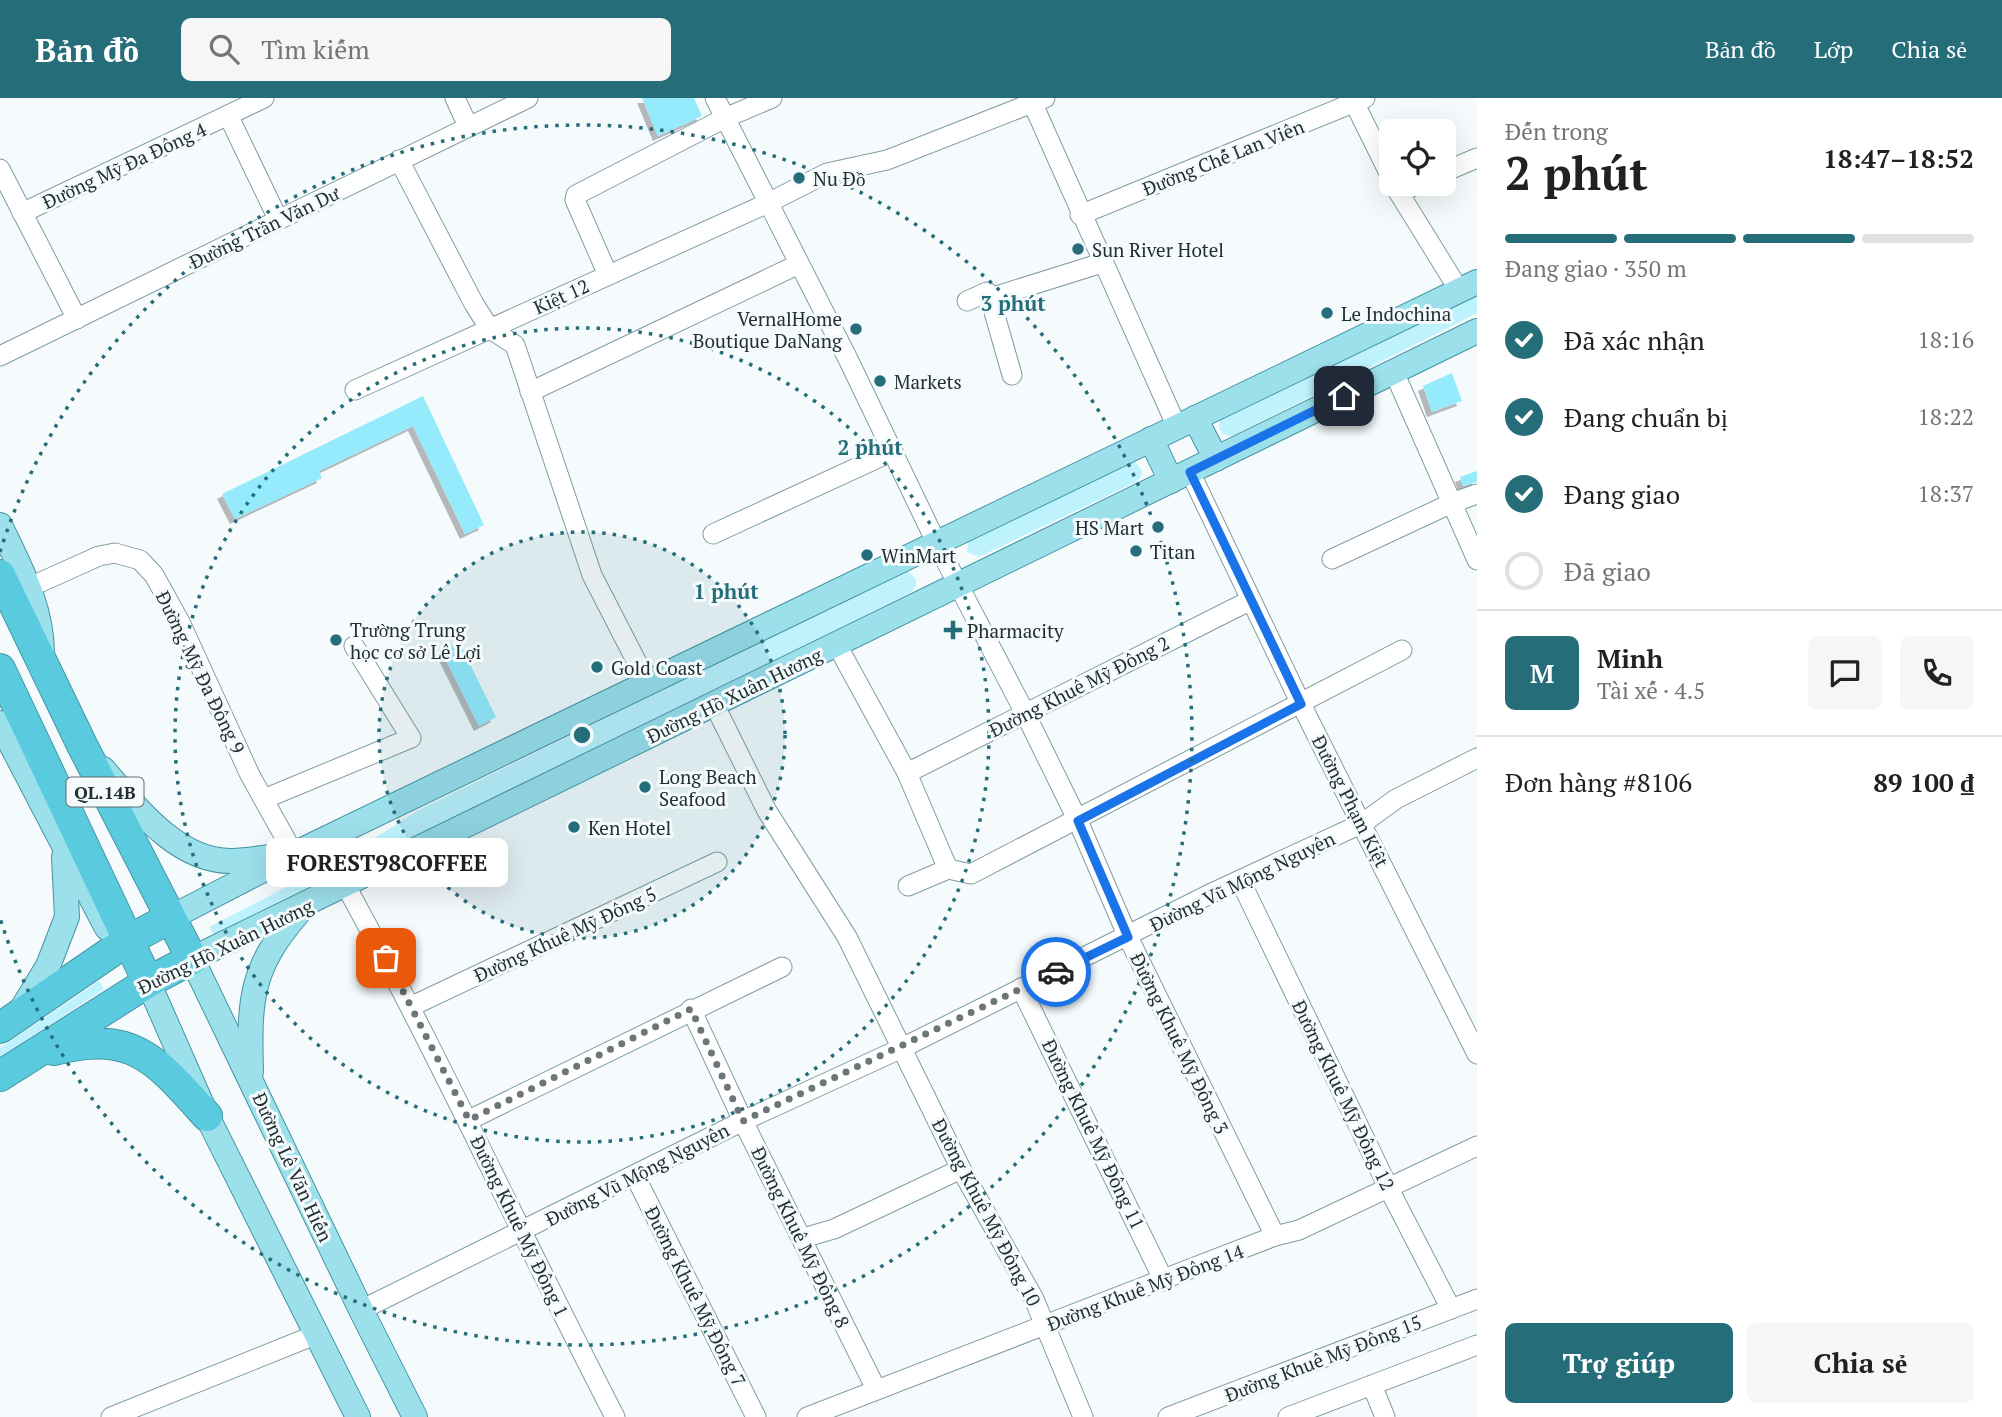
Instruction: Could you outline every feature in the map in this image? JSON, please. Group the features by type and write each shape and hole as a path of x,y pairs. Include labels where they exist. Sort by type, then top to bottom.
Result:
{"highway":[{"name":"QL.14B","path":"0,575 170,918"},
{"name":"QL.14B","path":"0,669 127,941"},
{"path":"9,1022 127,941 170,918"},
{"name":"Đường Lê Văn Hiến","path":"170,918 192,958"},
{"path":"127,941 148,982"},
{"name":"Đường Hồ Xuân Hương","path":"0,1076 148,982 192,958"},
{"path":"30,1056 87,1041 118,1045 160,1063 207,1116"}],"main road":[{"path":"170,918 294,854 1468,286"},
{"name":"Đường Hồ Xuân Hương","path":"192,958 304,907 1477,331"},
{"path":"1186,422 1216,459"},
{"path":"1151,439 1181,476"},
{"path":"0,524 30,587 40,622 42,664"},
{"path":"0,723 63,849 107,928 127,941"},
{"path":"82,745 136,807 187,851 230,861 294,854"},
{"path":"9,1022 48,965 66,917 63,849"},
{"path":"251,1079 249,1016 259,968 276,939 304,907"},
{"name":"Đường Lê Văn Hiến","path":"192,958 415,1417"},
{"path":"148,982 207,1116 358,1417"}],"street":[{"name":"Đường Mỹ Đa Đông 4","path":"22,213 264,98"},
{"path":"455,98 468,126"},
{"name":"Đường Trần Văn Dư","path":"0,356 528,98"},
{"name":"Đường Khuê Mỹ Đông 3","path":"715,98 937,544 1025,713 1078,821 1128,937 1275,1236"},
{"path":"608,275 575,200 576,195 725,118 772,98"},
{"path":"1357,100 1379,149"},
{"name":"Đường Chế Lan Viên","path":"1080,215 1357,100"},
{"path":"1039,101 1080,215 1102,263 1186,422"},
{"name":"Kiệt 12","path":"355,390 768,203 827,173 887,160 1039,101"},
{"path":"228,116 278,219"},
{"path":"1456,167 1477,158"},
{"path":"399,160 489,329 514,345 592,575 648,684"},
{"path":"0,169 77,319"},
{"path":"1404,196 1468,286"},
{"path":"990,298 1102,263"},
{"path":"530,392 799,264"},
{"path":"967,301 986,292 990,298 1012,375"},
{"path":"1394,372 1477,560"},
{"path":"713,534 893,451"},
{"name":"Đường Phạm Kiệt","path":"1181,476 1251,600 1477,1054"},
{"path":"1332,559 1452,503 1477,495"},
{"name":"Đường Mỹ Đa Đông 9","path":"30,587 99,556 115,553 140,560 154,575 180,622 264,799 294,854"},
{"name":"Đường Khuê Mỹ Đông 2","path":"906,773 1251,600"},
{"path":"837,645 906,773 948,869"},
{"path":"264,799 411,738 354,646"},
{"path":"908,886 948,869 971,874 1078,821 1402,650"},
{"name":"Đường Khuê Mỹ Đông 10","path":"714,704 767,811 847,937 961,1169 1047,1326 1083,1417"},
{"name":"Đường Vũ Mộng Nguyên","path":"361,1310 520,1234 743,1121 902,1048 1240,880 1363,823 1396,799 1477,758"},
{"name":"Đường Khuê Mỹ Đông 5","path":"412,1006 717,862"},
{"name":"Đường Khuê Mỹ Đông 12","path":"1240,880 1389,1189 1451,1309"},
{"name":"Đường Khuê Mỹ Đông 1","path":"346,886 412,1006 469,1120 520,1234 615,1417"},
{"path":"469,1120 691,1009 782,967"},
{"name":"Đường Khuê Mỹ Đông 11","path":"1021,988 1164,1281"},
{"name":"Đường Khuê Mỹ Đông 8","path":"691,1009 743,1121 876,1389"},
{"name":"Đường Khuê Mỹ Đông 14","path":"807,1417 1275,1236 1299,1230 1477,1146"},
{"path":"803,1238 834,1228 961,1169"},
{"name":"Đường Khuê Mỹ Đông 7","path":"635,1176 757,1417"},
{"name":"Đường Khuê Mỹ Đông 15","path":"1168,1417 1477,1299"},
{"path":"111,1417 315,1335"},
{"path":"1288,1417 1477,1345"},
{"path":"1372,1385 1385,1417"}],"shaded area":[{"path":"1477,290 1477,313 1232,436 1223,434 1219,428 1220,418"},
{"path":"1134,461 1142,470 1141,477 1136,482 979,557 967,552 968,542"},
{"path":"907,570 916,579 916,586 910,593 215,937 209,927 345,857 419,810"},
{"path":"99,981 104,989 0,1058 0,1048"}],"building":[{"path":"642,98 694,98 702,116 658,136"},
{"path":"1452,373 1462,401 1432,412 1423,386"},
{"path":"423,396 484,525 465,534 413,426 319,471 322,478 235,519 222,494"},
{"path":"1477,471 1477,482 1463,486 1460,477"},
{"path":"459,642 496,717 479,726 441,650"}],"way so far":[{"path":"386,958 469,1120 691,1009 743,1121 902,1048 1056,972"}],"place":[{"name":"Nu Đồ","path":"799,178"},
{"name":"Sun River Hotel","path":"1078,249"},
{"name":"Le Indochina","path":"1327,313"},
{"name":"VernalHome Boutique DaNang","path":"856,329"},
{"name":"Markets","path":"880,381"},
{"name":"HS Mart","path":"1158,527"},
{"name":"Titan","path":"1136,551"},
{"name":"WinMart","path":"867,555"},
{"name":"Pharmacity","path":"953,630"},
{"name":"Trường Trung học cơ sở Lê Lợi","path":"336,640"},
{"name":"Gold Coast","path":"597,667"},
{"name":"Long Beach Seafood","path":"645,787"},
{"name":"Ken Hotel","path":"574,827"},
{"name":"FOREST98COFFEE","path":"386,958"}],"route":[{"path":"1056,972 1128,937 1078,821 1301,704 1190,472 1344,396"}]}
